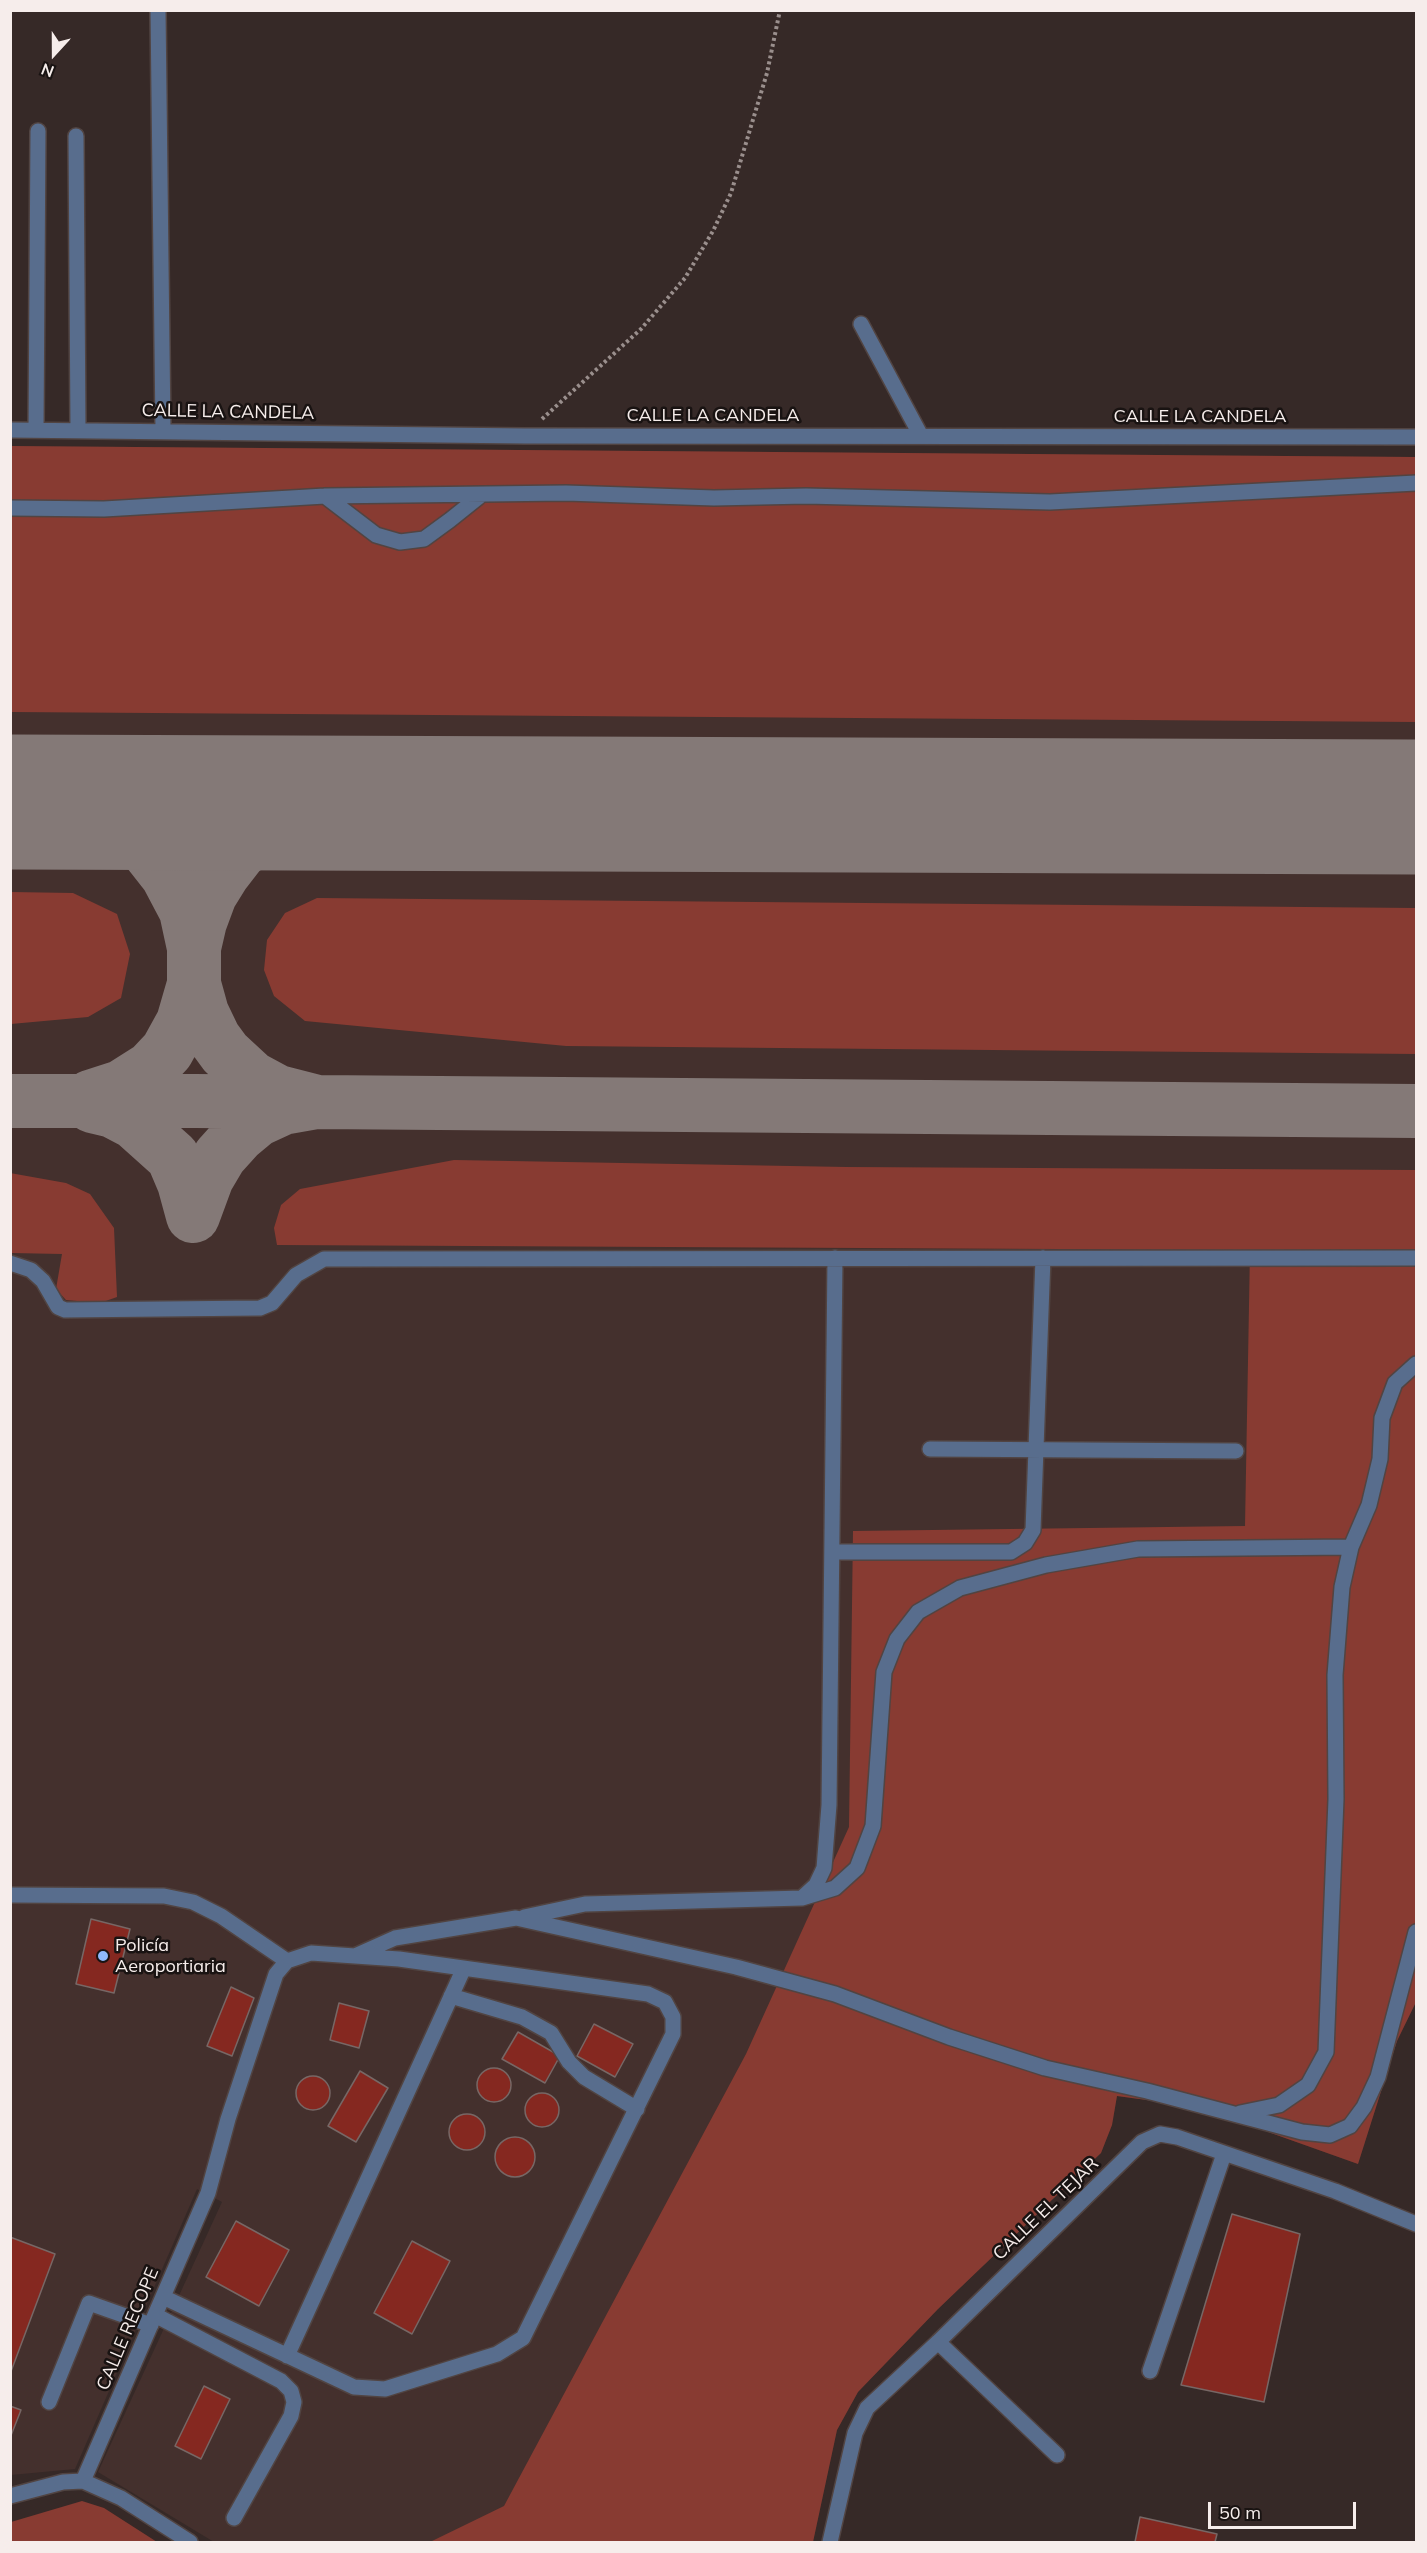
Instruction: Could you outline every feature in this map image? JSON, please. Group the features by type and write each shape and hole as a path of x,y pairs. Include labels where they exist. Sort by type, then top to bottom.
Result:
{"street":[{"path":"158,10 163,430"},
{"path":"36,430 38,130"},
{"path":"76,136 78,430"},
{"path":"861,324 921,436"},
{"name":"CALLE LA CANDELA","path":"10,430 525,436 1416,436"},
{"path":"10,508 104,508 325,496 566,493 714,498 806,496 1050,502 1416,483"},
{"path":"325,496 376,535 399,542 424,539 480,495"},
{"path":"802,1898 816,1885 824,1868 830,1793 835,1258"},
{"path":"834,1552 1011,1552 1025,1543 1033,1530 1043,1258"},
{"path":"10,1263 31,1270 43,1281 58,1307 64,1310 260,1308 272,1303 296,1275 324,1259 1416,1258"},
{"path":"1237,2114 1279,2105 1308,2085 1326,2052 1336,1799 1335,1675 1342,1587 1351,1547 1369,1505 1380,1459 1382,1418 1395,1383 1416,1364"},
{"path":"930,1449 1236,1451"},
{"path":"357,1955 395,1938 585,1904 802,1898 835,1888 857,1868 873,1826 884,1672 897,1639 918,1612 960,1588 1046,1565 1138,1549 1351,1547"},
{"path":"10,1895 164,1896 193,1902 221,1916 287,1961 311,1953 357,1955 648,1994 665,2002 673,2017 673,2034 523,2338 497,2354 385,2389 354,2387 163,2296"},
{"path":"516,1918 747,1970 835,1994 949,2037 1045,2068 1302,2132 1330,2135 1350,2126 1364,2108 1377,2077 1416,1932"},
{"name":"CALLE RECOPE","path":"84,2481 208,2193 228,2119 276,1974 287,1961"},
{"path":"287,2355 464,1968"},
{"path":"451,1996 522,2017 551,2033 569,2062 584,2077 637,2109"},
{"name":"CALLE EL TEJAR","path":"830,2542 855,2433 867,2408 938,2342 1142,2142 1160,2134 1177,2137 1335,2191 1416,2224"},
{"path":"1150,2371 1224,2154"},
{"path":"50,2402 89,2303 153,2320 281,2381 291,2391 294,2402 291,2416 234,2518"},
{"path":"938,2342 1057,2455"},
{"path":"10,2496 63,2482 84,2481 121,2498 190,2542"}],"path":[{"path":"525,436 641,329 686,278 731,194 767,73 780,10"}],"shaded area":[{"path":"11,446 1416,457 1416,2002 1397,2041 1358,2164 1198,2107 1117,2096 1112,2125 1101,2153 938,2309 858,2392 837,2430 813,2542 214,2542 98,2472 222,2202 197,2189 75,2469 11,2475"},
{"path":"11,446 1416,457 1416,722 11,712"},
{"path":"11,892 73,893 117,914 130,954 121,998 88,1017 11,1024"},
{"path":"317,898 1416,908 1416,1054 566,1046 305,1021 274,996 264,970 267,940 285,913"},
{"path":"454,1160 847,1167 1416,1170 1416,2002 1397,2041 1358,2164 1198,2107 1117,2096 1112,2125 1101,2153 938,2309 858,2392 837,2430 813,2542 430,2542 504,2506 746,2054 849,1827 853,1531 1245,1526 1250,1250 277,1245 274,1228 281,1205 300,1189"},
{"path":"10,1173 66,1183 90,1194 114,1228 117,1297 100,1303 66,1300 56,1289 62,1254 11,1253"},
{"path":"82,2501 104,2508 157,2542 11,2542 11,2522"}],"building":[{"name":"Policía Aeroportiaria","path":"91,1919 130,1929 114,1993 76,1984"},
{"path":"231,1987 254,1998 232,2056 207,2046"},
{"path":"339,2003 369,2011 359,2048 330,2040"},
{"path":"594,2024 633,2044 615,2077 577,2056"},
{"path":"518,2032 560,2056 545,2083 502,2059"},
{"path":"494,2068 506,2073 511,2085 506,2097 494,2102 482,2097 477,2085 482,2073"},
{"path":"360,2071 388,2088 356,2142 328,2126"},
{"path":"313,2076 325,2081 330,2093 325,2105 313,2110 301,2105 296,2093 301,2081"},
{"path":"542,2093 554,2098 559,2110 554,2122 542,2127 530,2122 525,2110 530,2098"},
{"path":"467,2114 480,2119 485,2132 480,2145 467,2150 454,2145 449,2132 454,2119"},
{"path":"515,2137 529,2143 535,2157 529,2171 515,2177 501,2171 495,2157 501,2143"},
{"path":"1232,2214 1300,2234 1264,2402 1181,2385"},
{"path":"236,2221 289,2250 259,2306 206,2277"},
{"path":"10,2237 55,2254 10,2374"},
{"path":"412,2241 450,2261 412,2334 374,2313"},
{"path":"204,2386 230,2399 201,2459 175,2446"},
{"path":"10,2406 21,2410 10,2438"},
{"path":"1140,2517 1217,2534 1215,2542 1135,2542"}],"taxiway":[{"path":"69,802 117,827 145,847 167,875 186,911 194,948 194,984 183,1022 167,1051 151,1068 121,1087 90,1097"},
{"path":"194,948 210,895 240,852 259,837 316,804"},
{"path":"92,1106 113,1111 134,1122 173,1157 184,1183 193,1216 207,1178 220,1156 239,1135 257,1120 283,1108 317,1102 278,1092 252,1078 225,1053 214,1038 202,1013 194,984"},
{"path":"10,1101 1416,1111"}],"runway":[{"path":"10,802 1416,807"}],"place":[{"name":"Policía Aeroportiaria","path":"103,1956"}]}
